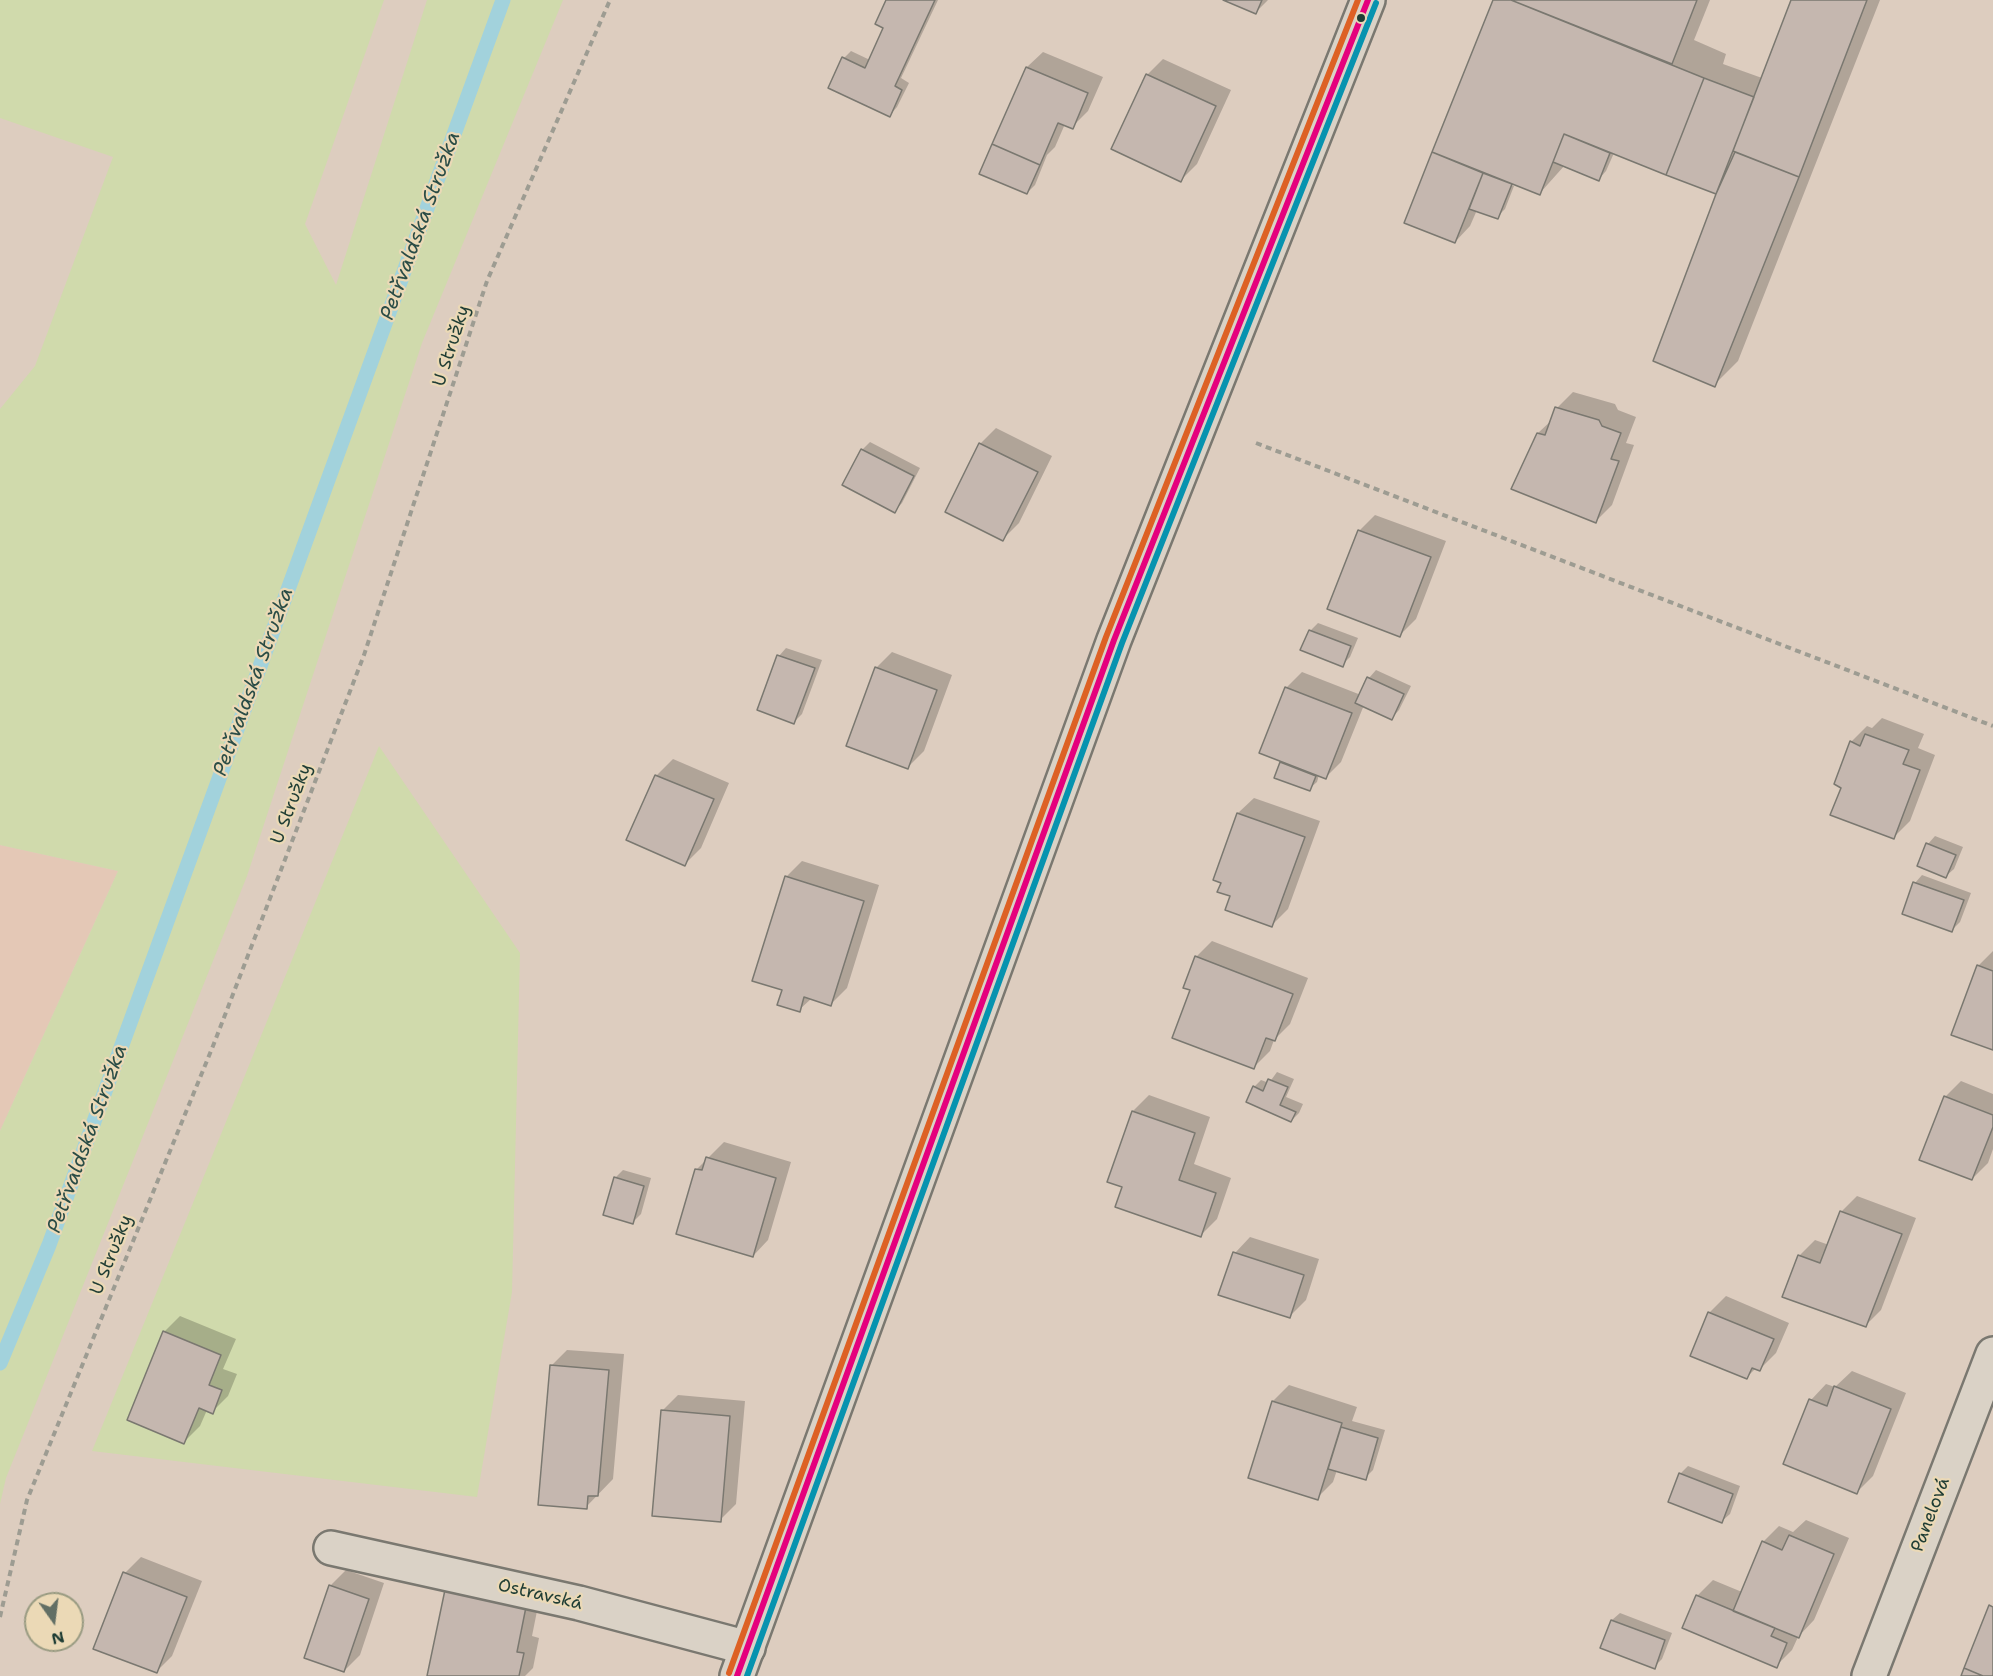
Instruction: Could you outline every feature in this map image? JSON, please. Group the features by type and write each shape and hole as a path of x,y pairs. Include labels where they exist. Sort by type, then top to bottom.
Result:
{"main road":[{"name":"Ostravská","path":"331,1548 579,1604 742,1662 1114,640 1368,0"},
{"name":"Panelová","path":"1869,1676 1993,1354"}],"path":[{"name":"U Stružky","path":"0,1617 27,1500 213,1046 364,655 487,281 610,0"},
{"path":"1256,442 1993,726"}],"shaded area":[{"path":"0,845 118,871 0,1131"}],"green space":[{"path":"0,0 384,0 305,224 336,285 427,0 563,0 422,343 247,876 6,1478 0,1504 0,1131 118,871 0,845 0,409 35,366 113,157 0,118"},
{"path":"379,746 520,953 512,1292 477,1497 92,1451"}],"building":[{"path":"886,0 935,0 895,86 902,90 890,117 828,88 842,57 865,68 883,28 875,24"},
{"path":"1223,0 1262,0 1256,14"},
{"path":"1493,0 1511,0 1704,78 1666,175 1564,134 1540,195 1432,152"},
{"path":"1511,0 1697,0 1672,64"},
{"path":"1791,0 1867,0 1799,177 1733,151"},
{"path":"1026,67 1088,93 1073,129 1058,123 1040,165 992,144"},
{"path":"1146,74 1216,106 1181,182 1111,149"},
{"path":"1704,78 1754,97 1716,194 1666,175"},
{"path":"1564,134 1610,153 1599,181 1553,162"},
{"path":"992,144 1040,165 1027,194 979,174"},
{"path":"1432,152 1483,173 1455,243 1404,223"},
{"path":"1735,152 1799,177 1715,387 1653,361 1716,194"},
{"path":"1483,173 1512,184 1498,219 1469,209"},
{"path":"1555,407 1599,420 1602,426 1621,433 1611,459 1619,461 1596,523 1511,489 1537,433 1545,435"},
{"path":"979,443 1038,472 1003,541 945,512"},
{"path":"861,449 914,476 895,513 842,485"},
{"path":"1358,530 1431,557 1400,637 1327,609"},
{"path":"1309,630 1351,646 1343,667 1300,650"},
{"path":"777,655 815,668 794,724 757,710"},
{"path":"875,667 937,690 908,769 846,746"},
{"path":"1367,677 1404,694 1392,720 1355,703"},
{"path":"1285,687 1352,713 1326,779 1259,753"},
{"path":"1865,734 1909,750 1903,764 1920,770 1894,839 1830,815 1841,788 1834,784 1850,741 1860,746"},
{"path":"1280,762 1316,776 1310,791 1274,778"},
{"path":"655,775 714,799 685,866 626,840"},
{"path":"1237,813 1305,837 1272,927 1225,910 1230,896 1217,892 1221,883 1213,880"},
{"path":"1926,843 1956,855 1946,878 1917,866"},
{"path":"785,876 864,901 831,1006 804,997 800,1012 777,1005 782,990 752,981"},
{"path":"1913,882 1964,900 1952,932 1902,914"},
{"path":"1195,956 1293,994 1275,1041 1266,1038 1254,1069 1172,1038 1190,990 1183,988"},
{"path":"1977,965 1993,971 1993,1050 1951,1035"},
{"path":"1268,1079 1288,1087 1280,1105 1296,1112 1291,1122 1246,1102 1253,1086 1263,1091"},
{"path":"1944,1096 1993,1115 1993,1127 1972,1180 1919,1160"},
{"path":"1132,1111 1195,1133 1179,1180 1216,1193 1201,1237 1115,1207 1122,1187 1107,1182"},
{"path":"706,1157 776,1178 753,1257 676,1234 695,1169 702,1170"},
{"path":"614,1177 644,1186 633,1224 603,1215"},
{"path":"1840,1211 1902,1234 1866,1327 1782,1297 1798,1255 1820,1263"},
{"path":"1233,1252 1304,1275 1290,1318 1218,1295"},
{"path":"1708,1312 1774,1339 1760,1371 1752,1368 1747,1379 1690,1356"},
{"path":"163,1331 221,1355 209,1385 222,1390 213,1414 199,1408 184,1444 127,1420"},
{"path":"550,1365 609,1370 598,1496 588,1496 587,1509 538,1505"},
{"path":"1834,1386 1891,1409 1857,1494 1783,1464 1809,1399 1827,1406"},
{"path":"1272,1401 1342,1423 1318,1500 1248,1478"},
{"path":"661,1410 730,1416 721,1522 652,1516"},
{"path":"1341,1427 1378,1438 1366,1480 1328,1469"},
{"path":"1679,1473 1733,1494 1722,1523 1668,1502"},
{"path":"1789,1535 1834,1554 1799,1638 1733,1611 1762,1541 1782,1550"},
{"path":"123,1572 187,1597 157,1673 93,1649"},
{"path":"329,1585 369,1599 344,1672 304,1658"},
{"path":"446,1585 527,1602 517,1652 524,1653 519,1676 427,1676"},
{"path":"1696,1595 1775,1628 1771,1636 1787,1643 1777,1668 1682,1628"},
{"path":"1989,1605 1993,1607 1993,1676 1983,1676 1964,1668"},
{"path":"1611,1620 1665,1640 1655,1669 1600,1648"},
{"path":"1964,1668 1983,1676 1961,1676"}],"waterway":[{"name":"Petřvaldská Stružka","path":"0,1363 49,1245 503,0"}],"transit line":[{"path":"729,1673 1106,637 1358,0"},
{"path":"737,1676 1114,640 1368,0"},
{"path":"747,1676 1122,643 1376,3"}]}
